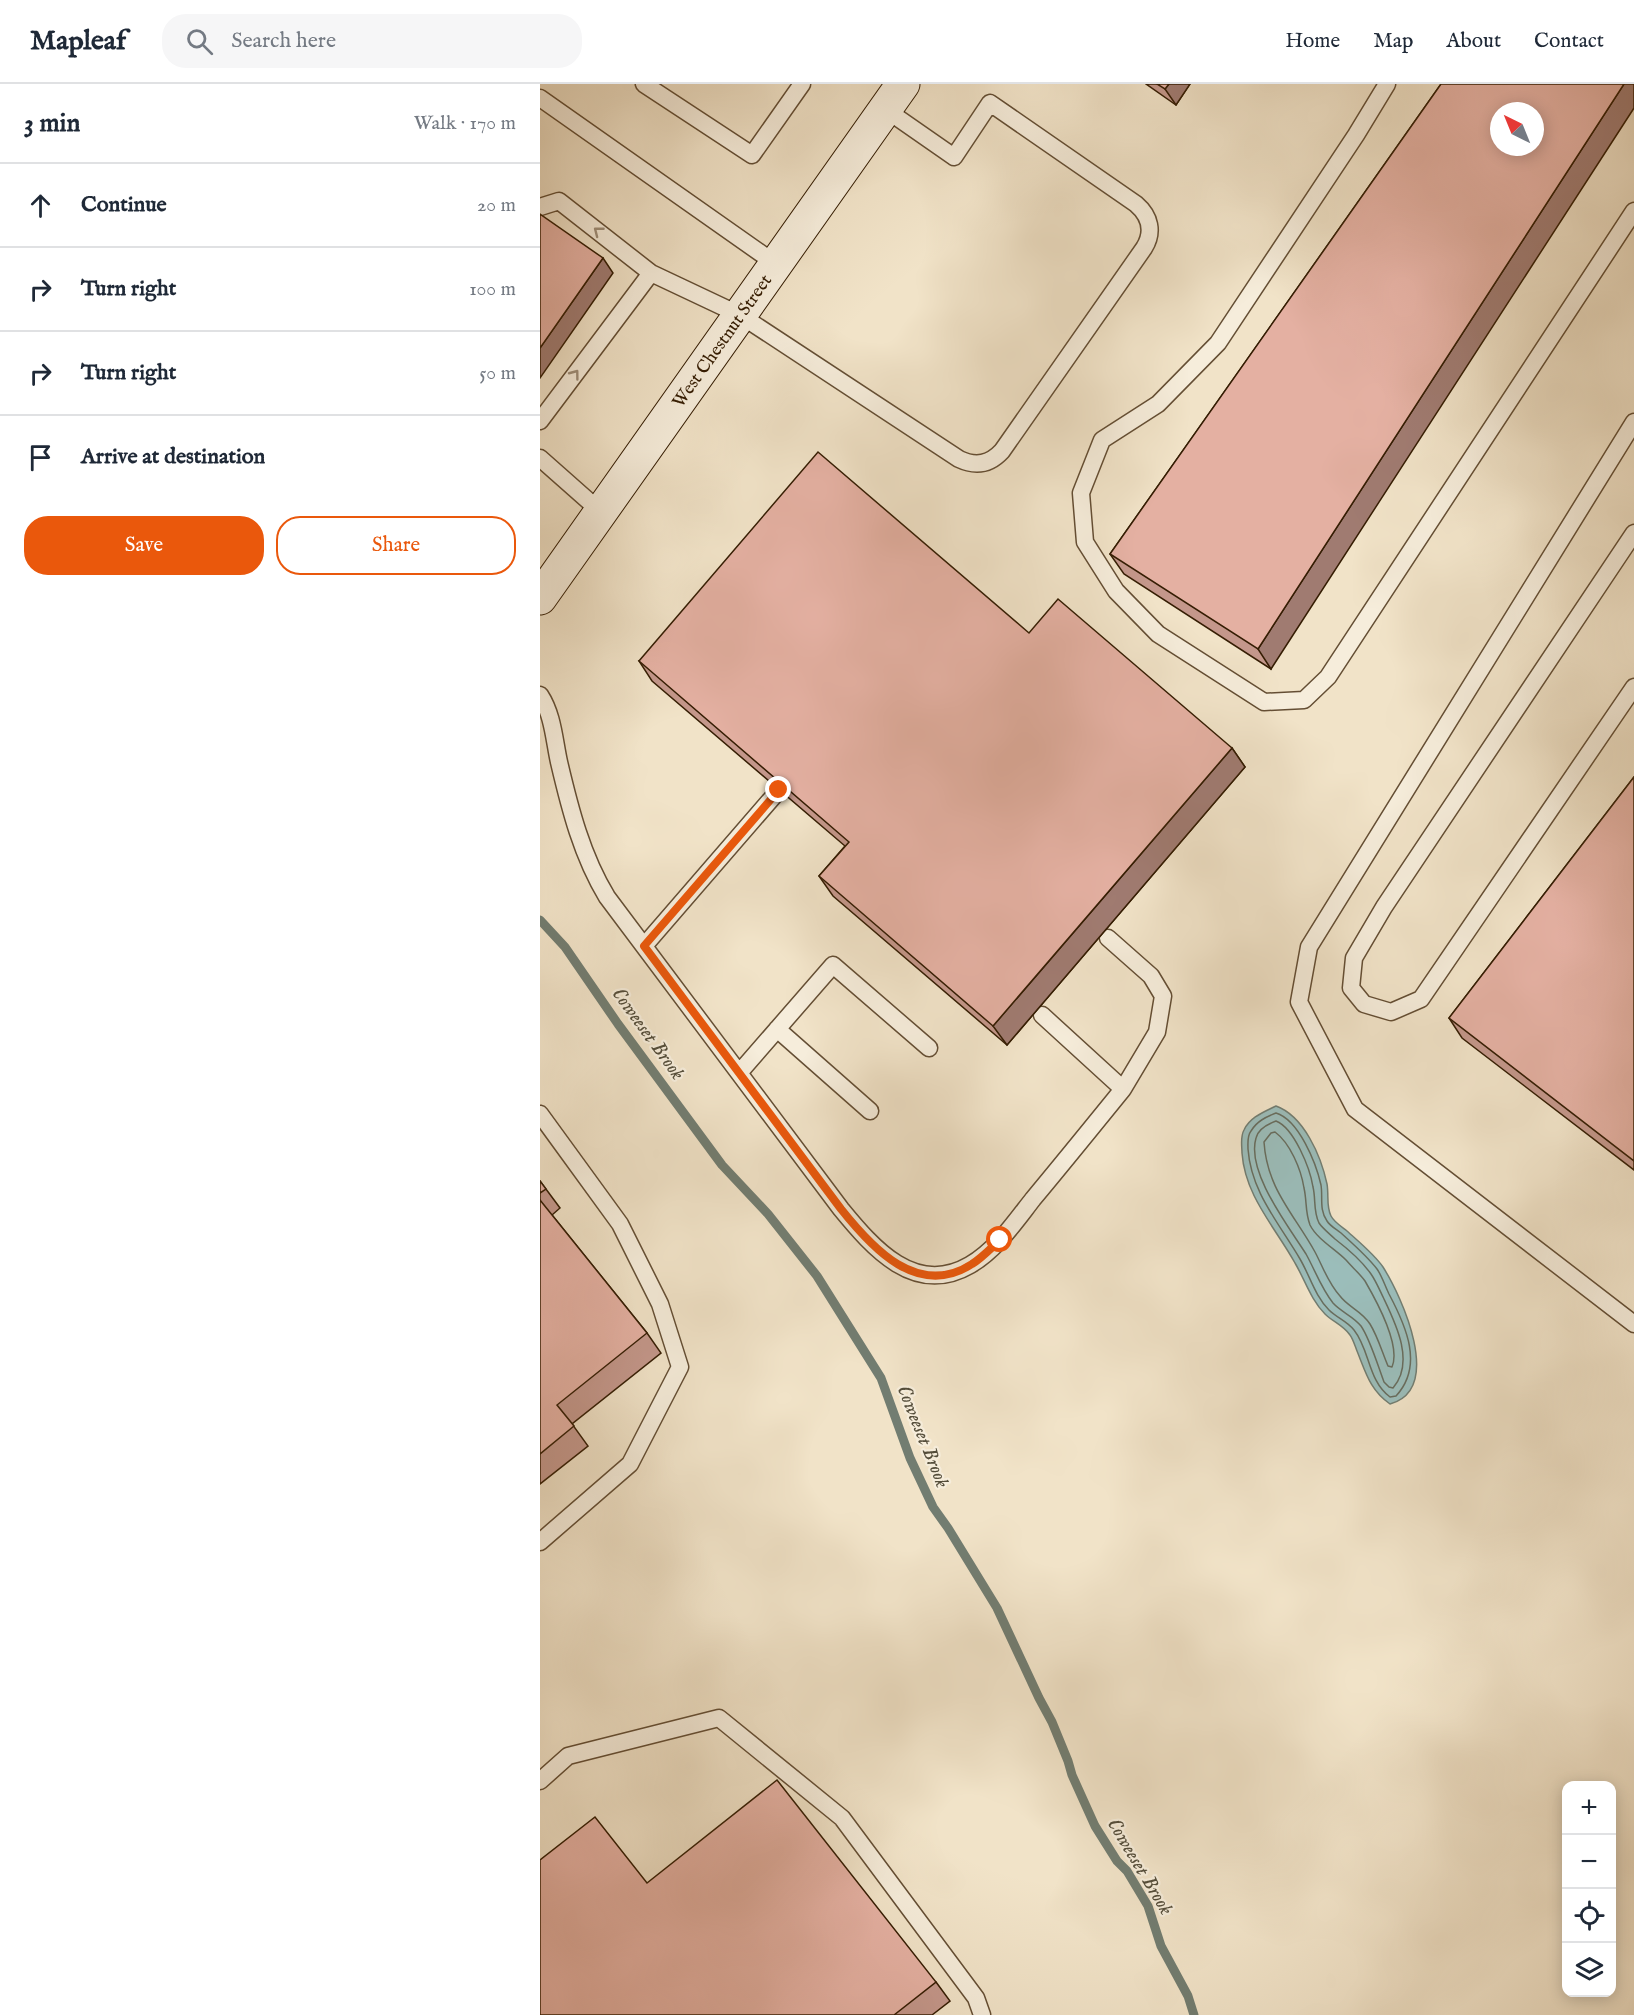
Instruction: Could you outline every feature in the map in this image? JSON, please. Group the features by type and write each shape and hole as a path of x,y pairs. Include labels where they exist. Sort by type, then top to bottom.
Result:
{"main road":[{"name":"West Chestnut Street","path":"540,598 894,97"}],"lane":[{"path":"644,84 752,155 802,84"},
{"path":"1386,84 1356,135 1218,343 1158,404 1102,440 1081,493 1085,542 1116,591 1158,634 1264,702 1304,700 1328,677 1634,211"},
{"path":"540,207 560,201 651,273 740,315 959,459 970,464 982,464 994,459 1002,451 1147,243 1149,224 1141,208 990,103 954,157 894,97"},
{"path":"540,98 776,264"},
{"path":"540,421 651,273"},
{"path":"1634,422 1308,947 1299,1002 1355,1109 1634,1324"},
{"path":"540,458 601,512"},
{"path":"1634,534 1390,897 1354,958 1351,988 1364,1004 1391,1012 1421,999 1634,687"},
{"path":"540,695 548,711 576,827 591,869 615,910 859,1231 887,1258 915,1272 928,1275 956,1272 972,1264 1000,1240 1123,1089 1157,1032 1163,996 1151,976 1108,938"},
{"path":"644,946 779,790"},
{"path":"739,1073 833,965 929,1048"},
{"path":"1042,1015 1123,1089"},
{"path":"777,1029 870,1111"},
{"path":"540,1114 620,1224 660,1304 680,1367 630,1464 540,1542"},
{"path":"540,1781 568,1756 719,1718 842,1818 976,1998 982,2015"}],"water":[{"path":"1276,1106 1295,1118 1316,1150 1328,1188 1331,1216 1383,1267 1400,1299 1414,1341 1417,1362 1414,1380 1406,1395 1390,1404 1383,1399 1369,1380 1350,1335 1325,1314 1316,1303 1295,1263 1262,1211 1249,1183 1242,1153 1243,1133 1254,1118"}],"building":[{"path":"1157,84 1169,84 1165,89"},
{"path":"1441,84 1624,84 1258,649 1110,554"},
{"path":"540,214 603,258 540,348"},
{"path":"818,452 1029,633 1058,599 1232,748 993,1026 819,876 849,842 639,661"},
{"path":"1634,777 1634,1161 1449,1018"},
{"path":"540,1181 546,1189 540,1193"},
{"path":"540,1200 647,1333 557,1405 574,1426 540,1454"},
{"path":"777,1780 936,1982 894,2015 540,2015 540,1860 595,1817 647,1883"}],"waterway":[{"name":"Coweeset Brook","path":"540,920 565,947 618,1024 722,1165 768,1214 817,1276 881,1378 910,1458 933,1507 997,1608 1052,1722 1095,1826 1117,1861 1127,1871 1148,1906 1161,1946 1188,1996 1194,2015"}],"route":[{"path":"779,790 644,946 841,1209 873,1246 887,1258 915,1272 942,1275 956,1272 972,1264 1000,1240"}]}
